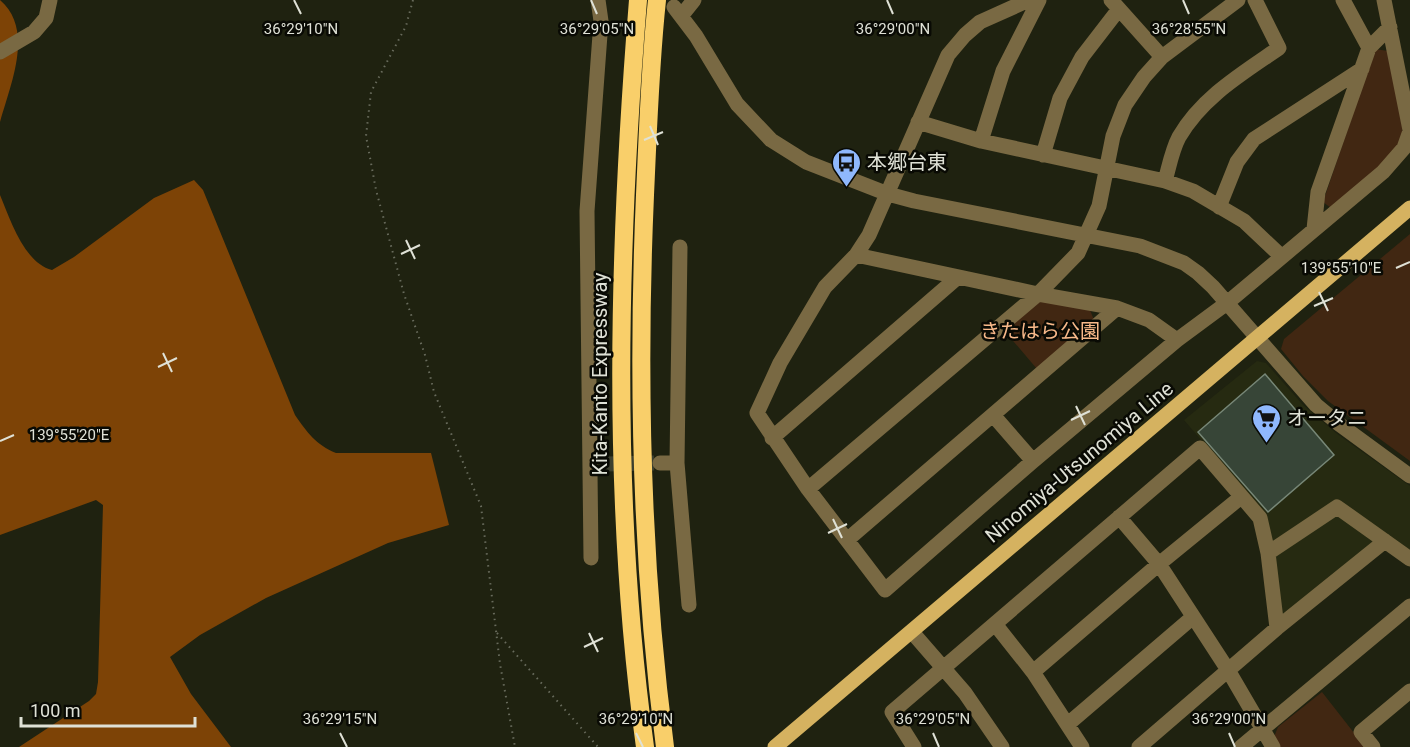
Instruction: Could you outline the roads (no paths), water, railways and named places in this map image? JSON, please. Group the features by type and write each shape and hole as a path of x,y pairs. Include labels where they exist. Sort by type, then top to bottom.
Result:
{"highway":[{"name":"Kita-Kanto Expressway","path":"638,0 629,116 620,336 627,562 637,688 645,747"},
{"name":"Kita-Kanto Expressway","path":"665,747 656,683 646,562 640,358 648,120 671,7"}],"main road":[{"name":"Ninomiya-Utsunomiya Line","path":"775,747 1410,208"}],"street":[{"path":"0,52 34,32 46,18 50,0"},
{"path":"591,558 596,464 587,211 602,21 598,0"},
{"path":"694,0 671,7 737,104 771,140 806,162 888,194 1140,246 1184,263 1198,273 1227,303 1316,405 1410,476"},
{"path":"1029,0 980,22 948,55 869,235 856,255 825,287 780,363 757,413 808,489 885,590 1032,461 1177,340 1227,303 1383,172 1404,148 1410,130 1384,0"},
{"path":"981,141 1003,71 1039,0"},
{"path":"808,489 1038,294 1077,253 1099,206 1113,136 1125,105 1144,77 1162,57 1238,0"},
{"path":"1165,181 1178,138 1197,111 1226,85 1279,48 1255,0"},
{"path":"1343,0 1369,48"},
{"path":"1043,155 1060,98 1082,57 1115,5 1162,57"},
{"path":"1314,229 1318,192 1369,48 1390,27"},
{"path":"1219,207 1237,162 1254,139 1362,69"},
{"path":"918,122 981,141 1165,181 1193,191 1244,221 1281,256"},
{"path":"680,247 677,464 688,605"},
{"path":"856,255 1038,294 1117,308 1149,320 1177,340"},
{"path":"772,438 958,277"},
{"path":"847,540 1117,308"},
{"path":"993,415 1032,461"},
{"path":"914,747 892,712 1200,448 1260,518 1268,553 1277,628"},
{"path":"660,463 677,464"},
{"path":"1033,672 1241,497"},
{"path":"1268,553 1337,507 1410,559"},
{"path":"1119,517 1159,564 1228,670 1273,747"},
{"path":"1139,747 1277,628 1384,541"},
{"path":"1241,747 1410,606"},
{"path":"1068,724 1193,617"},
{"path":"994,624 1033,672 1082,747"},
{"path":"912,632 965,693 1002,747"},
{"path":"1373,747 1361,732 1410,691"}],"tunnel":[{"path":"603,464 654,463"}],"place":[{"name":"本郷台東","path":"846,188"},
{"name":"オータニ","path":"1266,444"}],"park label":[{"name":"きたはら公園","path":"1040,331"}]}
